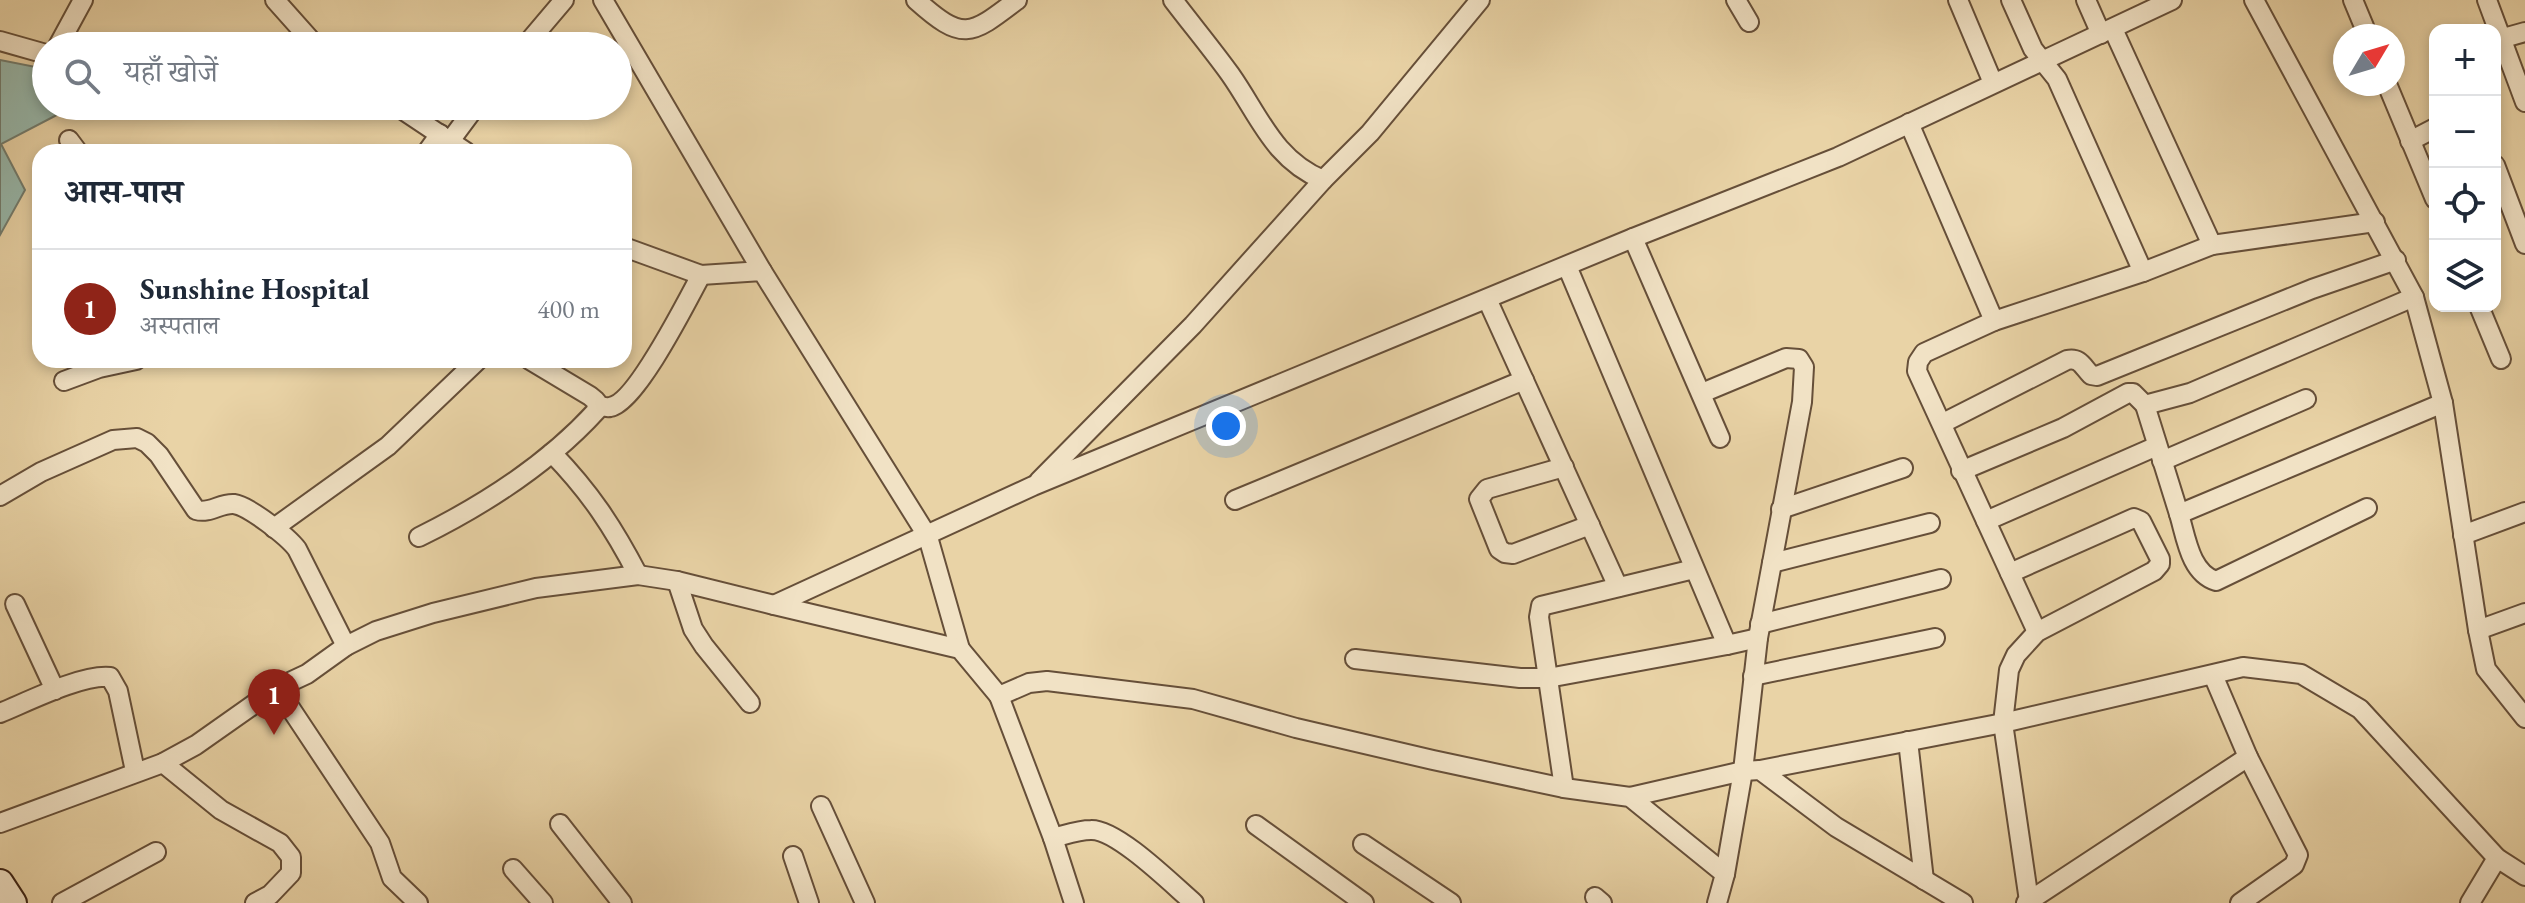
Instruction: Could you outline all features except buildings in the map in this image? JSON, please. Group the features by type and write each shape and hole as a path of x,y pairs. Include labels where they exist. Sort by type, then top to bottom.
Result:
{"main road":[{"path":"0,883 13,903"}],"street":[{"path":"66,32 83,0"},
{"path":"275,0 304,32"},
{"path":"537,32 564,0"},
{"path":"603,0 622,32"},
{"path":"916,0 938,19 955,29 965,30 974,30 1017,0"},
{"path":"1173,0 1230,74 1269,139 1308,174 1323,180"},
{"path":"1033,486 1193,325 1323,180 1370,133 1480,0"},
{"path":"1736,0 1749,22"},
{"path":"1958,0 1993,83"},
{"path":"2011,0 2041,61 2057,79 2143,272"},
{"path":"2086,0 2107,31 2212,245"},
{"path":"774,605 928,537 1033,486 1633,238 1838,157 2172,0"},
{"path":"2254,0 2414,297 2443,403 2486,669 2525,718"},
{"path":"2353,0 2363,24"},
{"path":"2487,0 2495,24"},
{"path":"2501,39 2525,32"},
{"path":"0,41 32,50"},
{"path":"2501,42 2525,102"},
{"path":"632,49 762,271 928,537 960,649 999,696 1074,903"},
{"path":"2392,96 2429,185"},
{"path":"418,120 452,142 467,120"},
{"path":"1909,123 1994,321"},
{"path":"2410,141 2429,131"},
{"path":"2496,168 2525,244"},
{"path":"2037,632 1917,371 1919,359 1924,353 1994,321 2143,272 2212,245 2375,222"},
{"path":"1633,238 1720,438"},
{"path":"632,250 701,275 762,271"},
{"path":"1943,423 2067,360 2074,358 2091,375 2097,376 2312,289 2396,260"},
{"path":"1567,266 1727,645"},
{"path":"543,368 590,396 597,405 610,407 625,399 640,380 701,275"},
{"path":"2145,405 2190,393 2414,297"},
{"path":"1487,299 1618,587"},
{"path":"2481,312 2501,359"},
{"path":"1702,393 1786,358 1799,359 1804,367 1802,402 1753,676 1751,770 1717,903"},
{"path":"64,381 99,368"},
{"path":"274,528 388,446 470,368"},
{"path":"1235,500 1524,380"},
{"path":"1961,471 2063,428 2128,393 2137,395 2145,405 2193,560 2206,578 2216,581 2367,508"},
{"path":"1986,521 2306,399"},
{"path":"2179,514 2443,403"},
{"path":"419,537 471,510 552,453 595,413 597,405"},
{"path":"0,496 41,472 113,440 137,438 159,455 196,510 203,512 233,504 243,507 274,528 297,549 346,646"},
{"path":"552,453 608,518 638,575"},
{"path":"1564,467 1482,493 1479,499 1499,549 1513,554 1590,525"},
{"path":"1781,509 1903,468"},
{"path":"2463,535 2525,512"},
{"path":"2010,573 2134,518 2141,521 2160,559 2154,571 2037,632 2016,655 2009,670 2003,723 2028,902 2248,757"},
{"path":"1772,563 1930,523"},
{"path":"1564,788 1538,612 1541,606 1694,569"},
{"path":"0,823 163,763 196,745 277,688 307,674 346,646 376,631 433,613 536,588 638,575 677,581 960,649"},
{"path":"1355,659 1520,678 1548,678 1727,645 1759,631 1941,579"},
{"path":"677,581 687,616 704,646 750,703"},
{"path":"15,604 55,690"},
{"path":"2478,630 2525,613"},
{"path":"1753,676 1935,638"},
{"path":"999,696 1029,683 1047,681 1193,699 1296,728 1564,788 1630,797 1751,770 2003,723 2243,667 2301,674 2360,709 2497,858 2525,876"},
{"path":"2213,675 2248,757 2298,855 2294,865 2240,903"},
{"path":"0,713 55,690 105,676 113,680 118,691 135,771"},
{"path":"277,688 380,843 392,878 418,903"},
{"path":"1908,741 1924,880"},
{"path":"163,763 221,810 280,843 291,857 291,873 270,895 255,903"},
{"path":"1751,770 1836,827 1963,903"},
{"path":"1630,797 1725,874"},
{"path":"821,806 865,903"},
{"path":"560,824 622,903"},
{"path":"1256,825 1364,903"},
{"path":"1053,838 1092,830 1107,833 1194,903"},
{"path":"1363,844 1451,903"},
{"path":"62,903 156,852"},
{"path":"793,856 809,903"},
{"path":"2470,903 2497,858"},
{"path":"513,869 543,903"}],"shaded area":[{"path":"0,60 32,66 32,120 47,120 1,144 25,190 0,235"}],"place":[{"name":"Sunshine Hospital","path":"274,735"}]}
